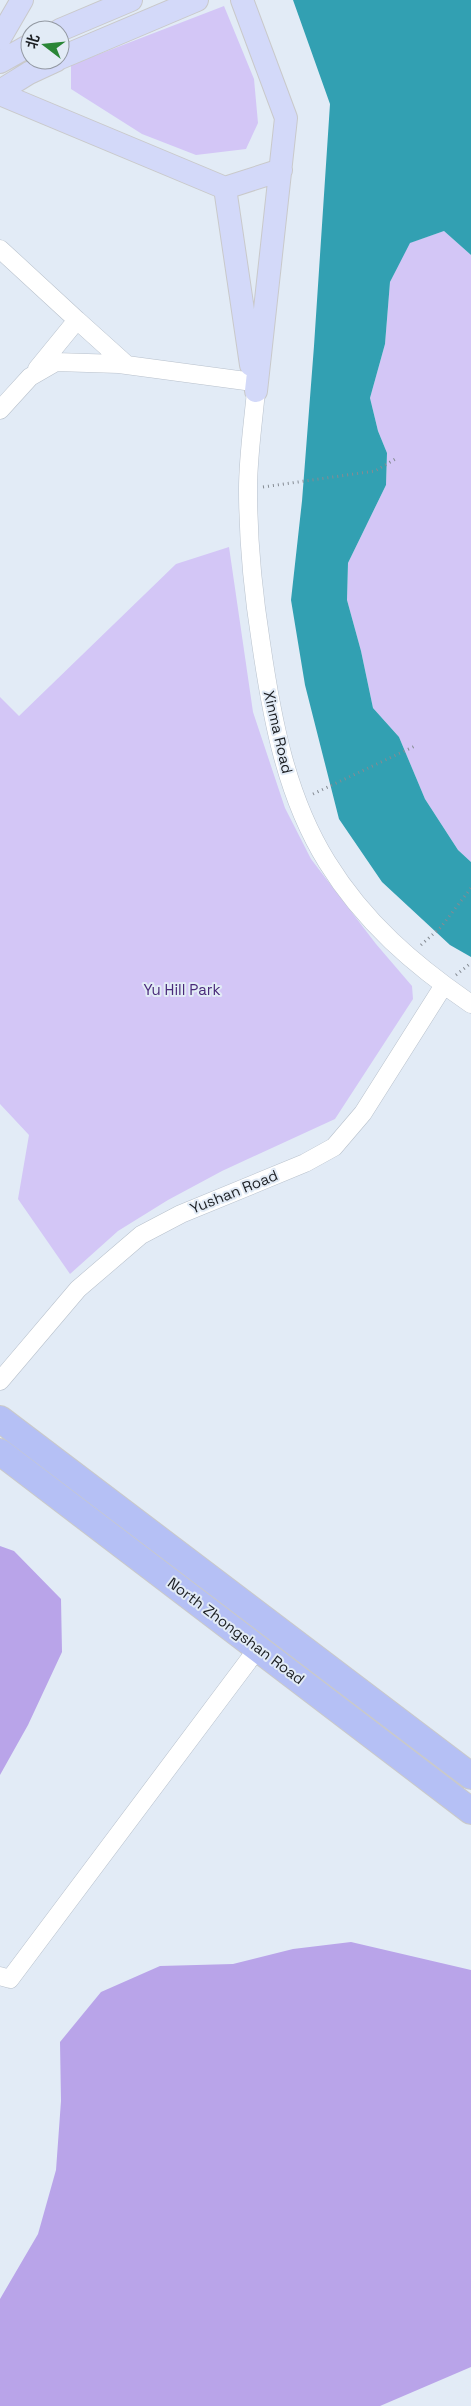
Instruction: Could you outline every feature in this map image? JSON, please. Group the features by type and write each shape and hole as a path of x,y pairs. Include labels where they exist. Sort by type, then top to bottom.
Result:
{"highway":[{"name":"North Zhongshan Road","path":"0,1419 471,1776"},
{"name":"North Zhongshan Road","path":"0,1452 471,1811"}],"main road":[{"path":"0,38 22,0"},
{"path":"70,26 131,0"},
{"path":"70,54 197,0"},
{"path":"242,0 286,118 254,387"},
{"path":"0,62 20,50"},
{"path":"0,93 35,70"},
{"path":"0,93 225,188 281,170"},
{"path":"225,188 254,387"}],"street":[{"path":"0,250 127,365"},
{"path":"0,410 77,320"},
{"path":"30,377 56,362 127,365 254,387"},
{"name":"Xinma Road","path":"254,387 248,489 253,589 265,670 283,762 296,801 326,862 367,916 409,958 471,1004"},
{"name":"Yushan Road","path":"0,1381 78,1289 141,1235 182,1214 305,1164 334,1147 362,1113 444,985"},
{"path":"0,1976 10,1979 258,1648"}],"path":[{"path":"248,489 375,471 397,458"},
{"path":"325,790 415,746"},
{"path":"431,934 441,927 471,888"}],"green space":[{"path":"224,6 254,79 258,123 246,149 196,155 142,134 71,89 71,65"},
{"path":"444,231 471,255 471,862 458,850 425,799 399,737 373,708 361,651 347,600 348,563 386,485 387,453 378,431 370,398 385,344 390,282 409,243"},
{"name":"Yu Hill Park","path":"229,547 253,712 285,808 311,859 376,944 412,986 413,999 335,1119 222,1171 168,1200 118,1231 70,1274 18,1199 29,1135 0,1104 0,697 19,716 176,564"}],"shaded area":[{"path":"0,1546 14,1551 61,1599 62,1652 28,1725 0,1775"},
{"path":"351,1942 471,1970 471,2367 380,2406 0,2406 0,2299 38,2234 56,2170 61,2101 60,2042 101,1992 160,1966 233,1964 293,1949"}],"water":[{"path":"293,0 471,0 471,255 444,231 410,243 390,282 385,344 370,398 378,431 387,453 386,485 348,563 347,600 361,651 373,708 399,737 425,799 458,850 471,862 471,957 450,945 382,882 339,819 305,685 291,600 302,501 330,104"}]}
